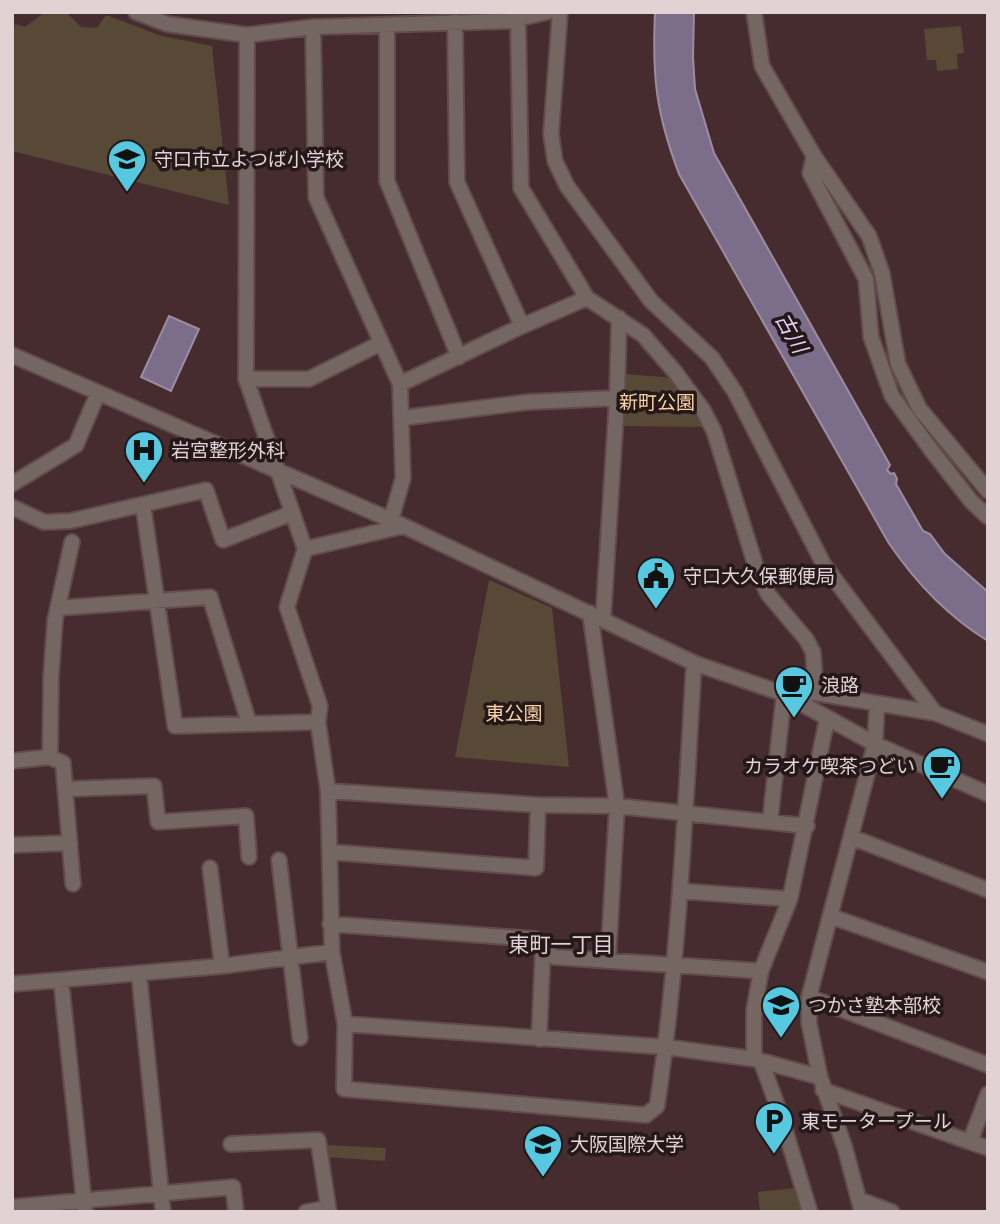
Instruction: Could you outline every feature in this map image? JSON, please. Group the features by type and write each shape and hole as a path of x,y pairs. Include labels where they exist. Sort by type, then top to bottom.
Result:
{"street":[{"path":"136,12 167,24 247,35 313,27 510,18 547,12"},
{"path":"560,12 551,134 555,161 567,186 651,300 712,358 735,393 824,565 935,713"},
{"path":"754,12 762,66 814,156 869,236 883,273 898,365 919,408 988,491"},
{"path":"510,18 520,188 587,298 643,335 703,410 714,431 757,570 768,594 806,639 813,652 816,692"},
{"path":"455,22 457,182 522,326"},
{"path":"387,25 387,181 459,356"},
{"path":"313,27 316,197 400,384 403,478 397,523"},
{"path":"247,35 246,379 305,549 287,607 320,706 318,722 328,791 332,952 345,1024 344,1089 646,1115 657,1106 666,1047 680,891 694,663"},
{"path":"814,156 810,173 866,279 871,337 892,396 971,501 988,517"},
{"path":"400,384 587,298"},
{"path":"608,961 617,806 596,617 617,398 619,318"},
{"path":"246,379 309,379 381,343"},
{"path":"12,355 397,523 694,663 784,694 875,744 988,794"},
{"path":"12,485 76,445 99,393"},
{"path":"402,418 528,402 617,398"},
{"path":"12,507 44,522 70,521 206,490 223,540 292,513"},
{"path":"143,505 175,726 318,722"},
{"path":"305,549 397,523"},
{"path":"50,757 51,677 58,608 72,542"},
{"path":"58,608 210,597 250,723"},
{"path":"784,694 816,692 935,713 988,734"},
{"path":"770,821 784,694"},
{"path":"877,704 875,744 809,997 809,1024 821,1083 845,1148 861,1206 892,1212"},
{"path":"810,1212 758,1060 754,1010 761,971 790,899 827,719"},
{"path":"12,761 50,757 63,763 73,884"},
{"path":"66,789 154,786 158,822 246,816 250,857"},
{"path":"328,791 538,805 617,806 807,826"},
{"path":"330,852 536,868 538,805"},
{"path":"851,837 988,890"},
{"path":"12,845 70,843"},
{"path":"279,860 300,1038"},
{"path":"210,868 222,966"},
{"path":"680,891 790,899"},
{"path":"830,916 988,972"},
{"path":"330,924 535,939 554,957 761,971"},
{"path":"539,1039 543,948"},
{"path":"12,984 222,966 332,952"},
{"path":"139,974 163,1212"},
{"path":"61,980 85,1207"},
{"path":"809,997 988,1065"},
{"path":"345,1024 666,1047 758,1060 988,1148"},
{"path":"970,1142 988,1094"},
{"path":"231,1144 318,1140 328,1210 306,1212"},
{"path":"12,1207 85,1207 162,1194 233,1187 236,1212"}],"green space":[{"path":"45,12 66,12 81,27 97,28 106,15 162,36 212,46 229,205 12,151 12,36 15,24 25,27"},
{"path":"961,26 964,53 957,54 958,69 937,71 936,60 927,60 924,29"},
{"name":"新町公園","path":"625,374 674,378 708,427 622,426"},
{"name":"東公園","path":"489,580 552,608 569,767 455,757"},
{"path":"327,1145 386,1148 385,1161 326,1157"},
{"path":"796,1188 803,1212 760,1212 758,1192"}],"water":[{"name":"古川","path":"655,12 694,12 695,89 714,153 890,465 887,470 891,474 894,473 896,484 923,531 930,534 945,554 988,592 988,641 959,621 933,597 909,571 888,542 679,174 665,132 657,94"},
{"path":"169,316 199,329 171,391 141,377"}],"place":[{"name":"守口市立よつば小学校","path":"127,193"},
{"name":"岩宮整形外科","path":"144,484"},
{"name":"守口大久保郵便局","path":"656,610"},
{"name":"浪路","path":"794,719"},
{"name":"カラオケ喫茶つどい","path":"942,800"},
{"name":"つかさ塾本部校","path":"781,1039"},
{"name":"東モータープール","path":"774,1155"},
{"name":"大阪国際大学","path":"543,1178"}],"district":[{"name":"東町一丁目","path":"561,945"}]}
